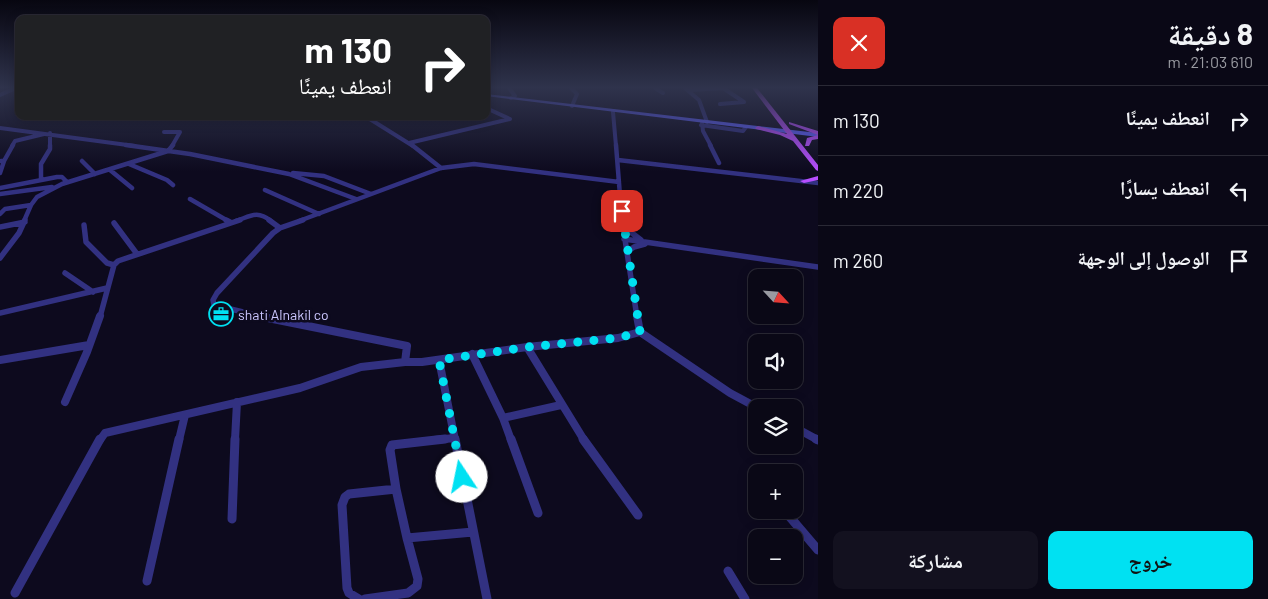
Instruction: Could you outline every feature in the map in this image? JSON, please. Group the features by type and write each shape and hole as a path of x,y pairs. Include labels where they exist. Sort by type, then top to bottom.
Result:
{"main road":[{"path":"645,116 818,135"},
{"path":"777,116 818,169"},
{"path":"785,116 818,158"},
{"path":"761,128 776,127 783,123"},
{"path":"791,123 818,135"},
{"path":"761,128 782,134 797,142"},
{"path":"808,145 809,139 818,135"},
{"path":"806,181 818,178"},
{"path":"806,181 818,184"}],"street":[{"path":"409,143 510,119 503,116"},
{"path":"612,116 624,239 640,332 730,393 748,403"},
{"path":"703,116 703,134 719,163"},
{"path":"372,120 409,143 441,168"},
{"path":"1,128 168,151 289,174 324,176 371,194"},
{"path":"0,258 10,247 37,197 67,182 168,151 180,132 164,132"},
{"path":"0,173 2,161 15,141 48,133"},
{"path":"41,180 41,164 50,149 48,133"},
{"path":"618,160 806,181"},
{"path":"82,161 94,174"},
{"path":"129,164 167,180 173,185"},
{"path":"405,362 407,346 214,305 213,300 217,293 280,228 441,168 474,164 598,180 618,180"},
{"path":"110,170 132,188"},
{"path":"289,174 356,199"},
{"path":"0,188 60,177 67,182"},
{"path":"0,194 55,187"},
{"path":"265,190 320,214"},
{"path":"190,199 230,222"},
{"path":"0,214 5,209 31,205"},
{"path":"84,225 86,242 89,246 107,263 114,265 137,254 259,214 280,228"},
{"path":"0,227 25,222"},
{"path":"114,223 137,254"},
{"path":"623,226 635,236 649,243"},
{"path":"624,239 818,267"},
{"path":"627,252 634,246 649,243"},
{"path":"0,248 10,247"},
{"path":"65,402 101,316 114,265"},
{"path":"65,273 93,292"},
{"path":"0,314 108,288"},
{"path":"15,593 105,433 300,388 361,367 439,360 528,347 618,338 640,332"},
{"path":"0,360 90,345"},
{"path":"528,347 574,426 638,515"},
{"path":"472,354 503,418 538,513"},
{"path":"439,360 487,599"},
{"path":"232,519 237,402"},
{"path":"503,418 561,405"},
{"path":"147,581 185,415"},
{"path":"803,432 818,440"},
{"path":"365,599 408,593 417,586 418,579 396,489 390,450 392,445 395,443 454,438"},
{"path":"359,599 349,593 347,588 342,501 348,494 396,489"},
{"path":"792,519 818,550"},
{"path":"407,538 473,532"},
{"path":"728,571 745,599"}],"place":[{"name":"shati Alnakil co","path":"221,314"}],"route":[{"path":"462,477 439,360 528,347 618,338 640,332 624,239 622,211"}]}
